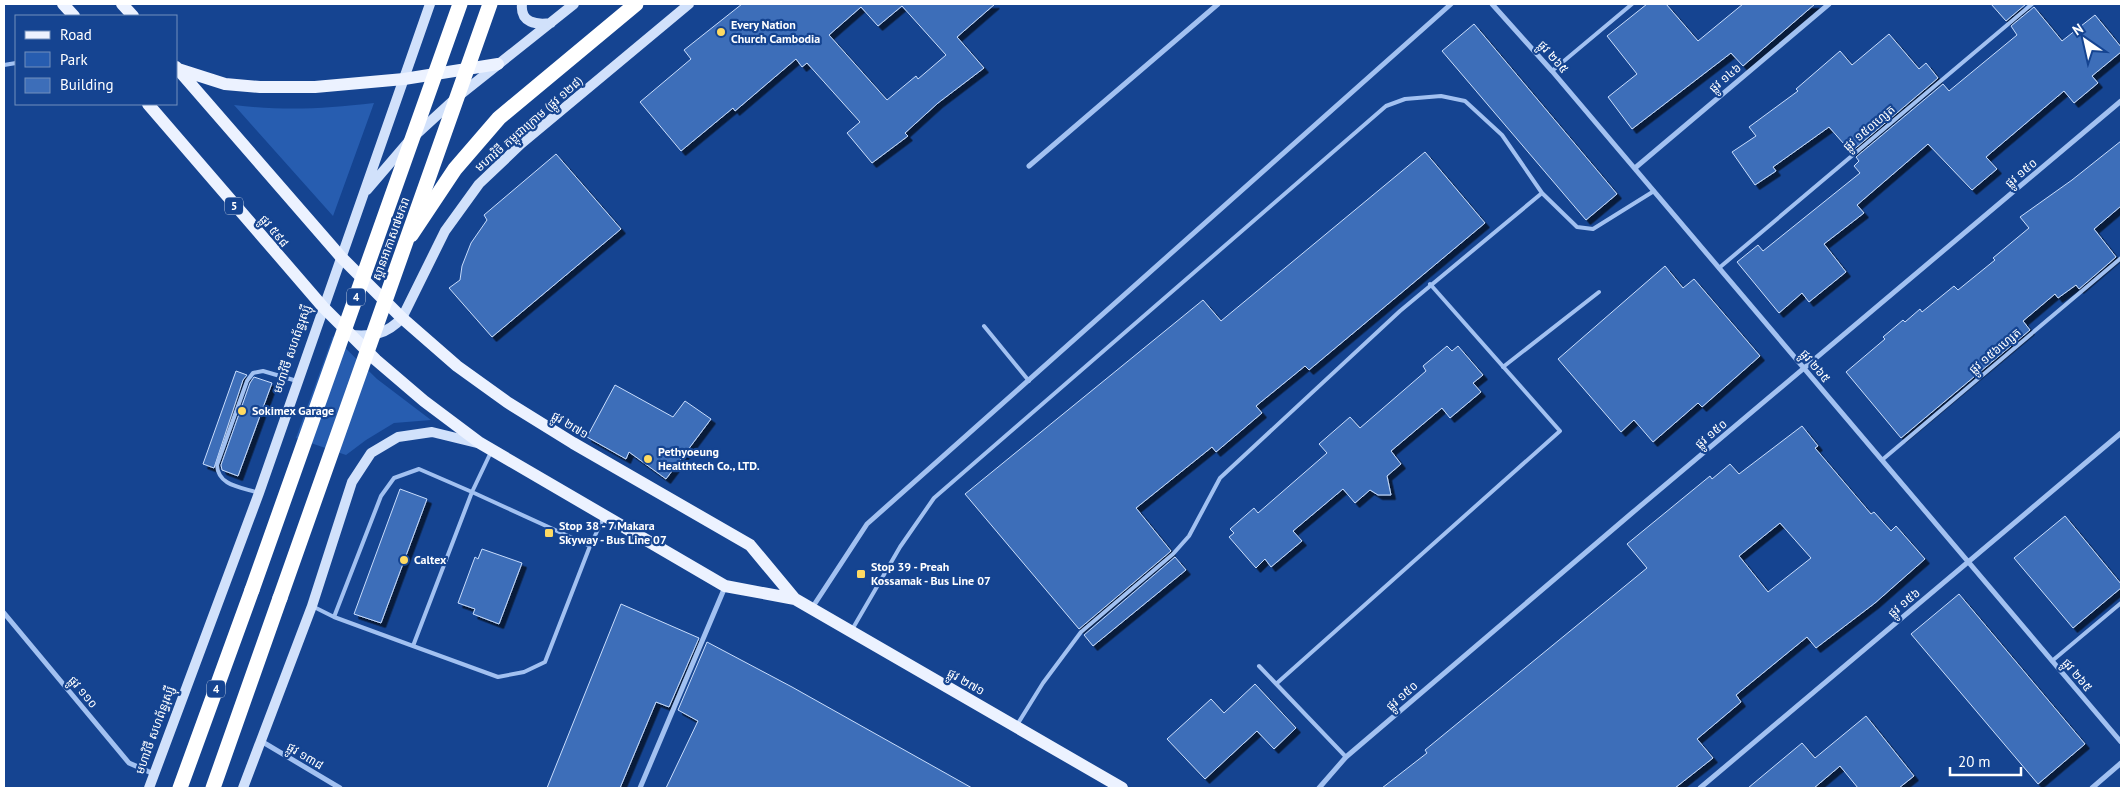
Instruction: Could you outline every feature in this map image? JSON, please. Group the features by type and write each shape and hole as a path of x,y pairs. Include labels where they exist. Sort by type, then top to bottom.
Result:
{"highway":[{"name":"ស្ពានអាកាស៧មករា","path":"180,788 460,4"},
{"name":"ស្ពានអាកាស៧មករា","path":"213,788 490,4"},
{"path":"404,246 455,169 500,118 636,4"}],"main road":[{"path":"63,4 73,15"},
{"path":"122,4 132,15"},
{"name":"មហាវិថី សហព័ន្ធរុស្ស៊ី","path":"149,788 259,493 430,4"},
{"path":"522,4 521,10 527,19 537,25 552,23"},
{"path":"363,194 409,141 456,98 574,4"},
{"name":"មហាវិថី កម្ពុជាក្រោម (ផ្លូវ ១២៨)","path":"350,335 379,335 394,326 402,318 444,232 479,184 521,144 689,4"},
{"path":"178,68 225,84 260,87 315,87 404,79 498,64"},
{"path":"178,69 341,257"},
{"name":"ផ្លូវ ៥៩៨","path":"149,105 323,307"},
{"name":"ផ្លូវ ២៧១","path":"341,257 402,318 445,356 506,402 750,545 795,599"},
{"name":"ផ្លូវ ២៧១","path":"323,307 400,382 486,447 725,586 795,599 812,608 1118,787"},
{"path":"243,788 312,606 352,482 371,453 398,437 432,432 486,447"}],"street":[{"path":"1029,166 1218,4"},
{"path":"812,608 867,524 1451,4"},
{"name":"ផ្លូវ ២៦៥","path":"1492,4 1635,168 2121,742"},
{"name":"ផ្លូវ ១៤៦","path":"1635,168 1829,4"},
{"name":"ផ្លូវ ១៥០","path":"1319,788 1346,757 2121,101"},
{"name":"ផ្លូវ ១៥៦","path":"1700,788 2121,433"},
{"path":"640,788 725,586"},
{"name":"ផ្លូវ ១១០","path":"4,612 129,763 155,774"},
{"name":"ផ្លូវ ១៣៨","path":"260,741 340,788"},
{"path":"2092,788 2121,764"}],"lane":[{"path":"1552,71 1632,4"},
{"name":"ផ្លូវ ១៥០ហ្សេត","path":"1719,268 2032,4"},
{"path":"851,631 900,547 934,498 1386,106 1405,99 1441,96 1465,101 1502,135 1542,193 1577,227 1593,229 1654,191"},
{"path":"1016,727 1043,683 1081,632 1173,554 1189,536 1220,478 1430,284 1542,193"},
{"name":"ផ្លូវ ១៥៦ហ្សេត","path":"1882,460 2121,258"},
{"path":"1276,684 1560,431 1430,284"},
{"path":"1503,367 1599,292"},
{"path":"984,326 1029,381"},
{"path":"259,493 224,482 217,474 217,465 247,381 253,373 263,371 297,381"},
{"path":"413,646 472,492 486,447"},
{"path":"334,617 381,496 394,478 419,469 590,546"},
{"path":"312,606 334,617 498,676 524,672 545,662 590,546 604,517"},
{"path":"2052,661 2121,603"},
{"path":"1259,666 1346,757"}],"green space":[{"path":"374,103 333,216 234,105 304,108"},
{"path":"333,336 377,379 431,420 394,423 346,455 296,438"}],"building":[{"path":"742,4 995,4 957,37 984,68 938,103 905,133 908,136 872,163 847,133 860,122 807,63 802,67 796,59 735,111 733,108 681,151 640,102 691,59 684,50","holes":["902,6 946,55 918,79 916,76 887,100 829,35 861,7 878,26"]},
{"path":"1647,4 1666,4 1698,41 1743,4 1815,4 1743,66 1731,53 1632,129 1608,97 1637,74 1607,36"},
{"path":"1991,4 2026,4 2006,21"},
{"path":"2034,7 2062,41 2095,15 2121,47 2121,52 2092,76 2098,83 2074,103 2064,91 1986,157 1997,169 1972,190 1928,144 1857,205 1864,213 1824,244 1846,272 1809,302 1802,293 1779,313 1737,262 1758,245 1763,251 1860,173 1854,166 1859,161 1856,157 1943,84 1949,91 2017,35 2011,26"},
{"path":"1474,24 1617,194 1586,220 1442,51"},
{"path":"1889,34 1919,69 1926,63 1938,78 1851,152 1829,127 1773,167 1776,171 1755,185 1732,152 1756,136 1749,127 1798,91 1796,89 1840,51 1852,65"},
{"path":"2121,141 2121,206 2094,229 2116,257 2079,289 2076,285 2058,298 2055,294 2023,321 2030,330 1901,438 1846,372 1885,339 1883,337 1903,320 1905,322 1920,309 1922,312 1954,286 1958,290 1995,260 1993,258 2029,228 2020,217 2072,180"},
{"path":"1425,152 1485,223 1309,370 1305,366 1256,406 1262,413 1216,452 1212,447 1136,508 1171,551 1079,629 965,494 1203,300 1221,321"},
{"path":"556,154 621,229 492,337 449,288 460,280 462,266 471,243 487,220 484,215"},
{"path":"1665,266 1683,288 1694,279 1760,356 1702,407 1698,403 1653,442 1634,420 1621,432 1558,359"},
{"path":"1447,346 1452,351 1458,346 1483,375 1473,383 1481,392 1450,418 1442,408 1391,451 1401,464 1387,476 1391,495 1378,495 1370,490 1355,503 1343,489 1293,531 1302,541 1271,567 1265,559 1256,568 1229,537 1234,533 1230,529 1254,508 1258,513 1327,453 1319,444 1350,417 1360,428 1426,371 1423,366"},
{"path":"236,371 247,375 243,380 214,468 203,464"},
{"path":"254,377 272,383 238,476 222,470 221,465 250,383"},
{"path":"615,385 673,417 685,401 711,419 666,479 629,452 626,459 587,437"},
{"path":"1802,426 1818,446 1815,448 1871,514 1874,512 1891,531 1896,526 1925,559 1875,603 1816,648 1807,637 1736,695 1741,702 1697,739 1713,758 1675,788 1382,788 1427,753 1425,750 1647,568 1627,544 1710,476 1712,479 1730,464 1739,474","holes":["1780,523 1811,558 1768,592 1739,556"]},
{"path":"400,489 427,499 381,623 354,614"},
{"path":"2065,516 2121,584 2121,588 2073,628 2014,558"},
{"path":"482,549 522,563 499,624 473,614 475,609 458,603 475,557 478,559"},
{"path":"1175,557 1186,570 1093,646 1084,635"},
{"path":"1959,594 2085,744 2038,784 1911,634"},
{"path":"621,604 699,638 669,707 656,702 620,788 547,788"},
{"path":"707,642 792,687 972,788 666,788 698,721 678,710"},
{"path":"1255,684 1296,728 1274,749 1257,731 1205,779 1167,739 1211,699 1224,713"},
{"path":"1866,716 1914,776 1899,788 1858,788 1840,766 1814,788 1748,788 1802,743 1815,758"}],"place":[{"name":"Every Nation Church Cambodia","path":"721,32"},
{"name":"Sokimex Garage","path":"242,411"},
{"name":"Pethyoeung Healthtech Co., LTD.","path":"648,459"},
{"name":"Stop 38 - 7 Makara Skyway - Bus Line 07","path":"549,533"},
{"name":"Caltex","path":"404,560"},
{"name":"Stop 39 - Preah Kossamak - Bus Line 07","path":"861,574"}]}
